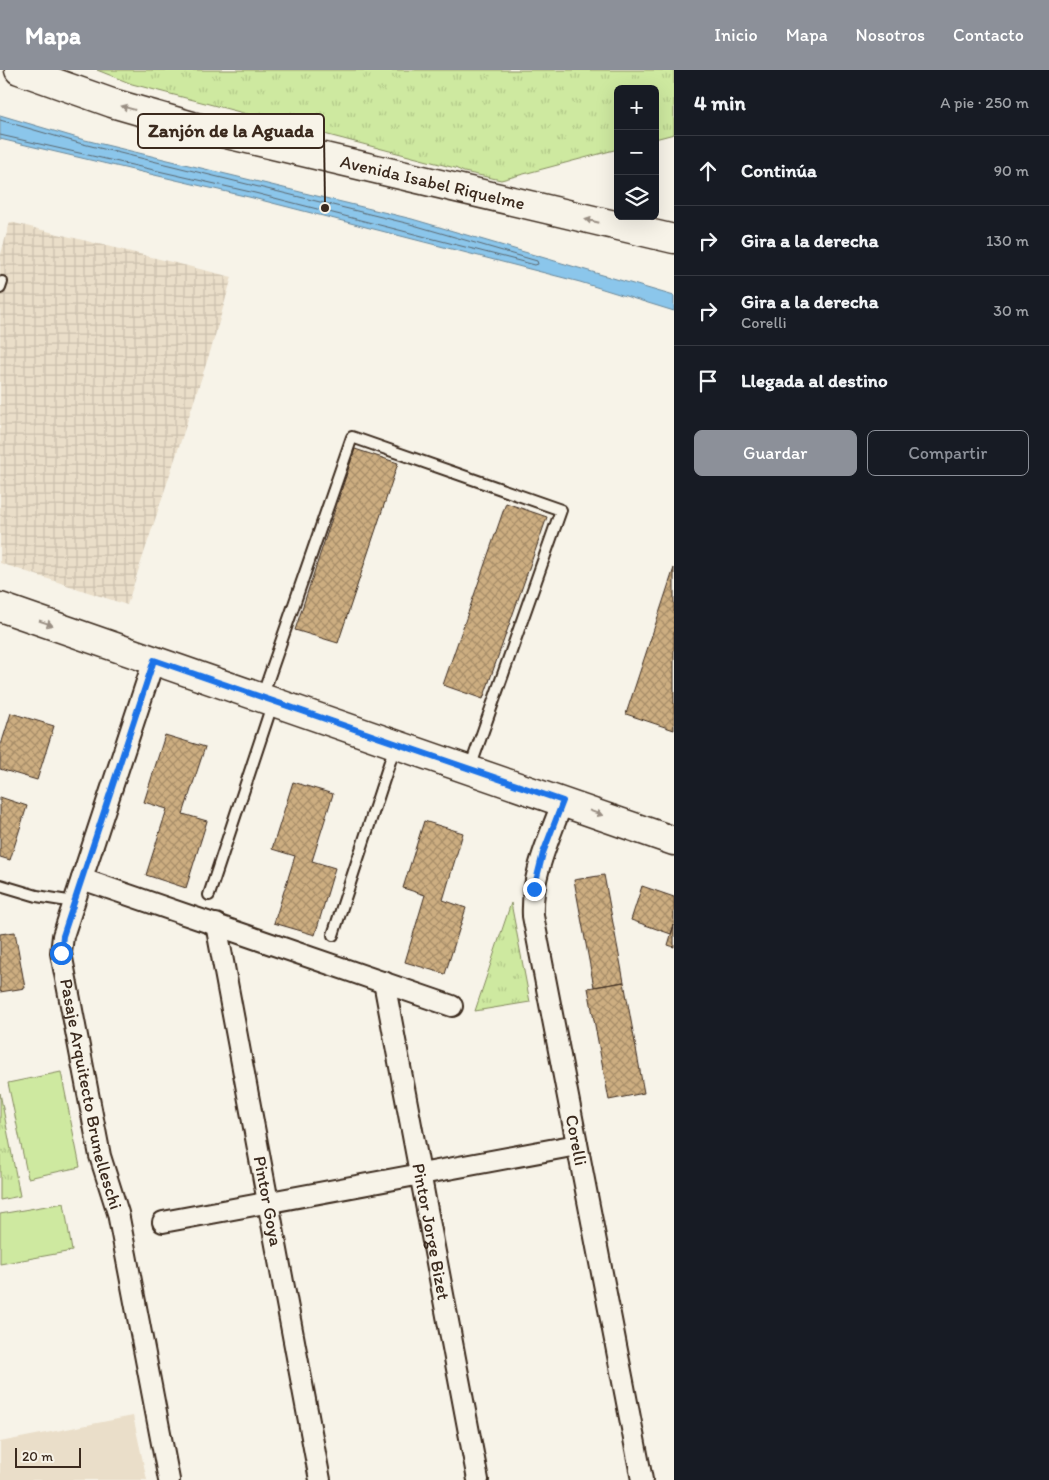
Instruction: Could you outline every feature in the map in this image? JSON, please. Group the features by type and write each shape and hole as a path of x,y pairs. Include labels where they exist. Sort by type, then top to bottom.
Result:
{"main road":[{"name":"Avenida Isabel Riquelme","path":"19,70 112,103 192,126 674,239"},
{"path":"0,607 674,841"}],"street":[{"name":"Pasaje Arquitecto Brunelleschi","path":"154,660 63,936 61,953 100,1156 114,1196 127,1254 169,1480"},
{"name":"Corelli","path":"563,801 539,867 533,905 642,1480"},
{"path":"82,879 452,1006"},
{"name":"Pintor Goya","path":"216,924 320,1480"},
{"name":"Pintor Jorge Bizet","path":"384,982 478,1480"},
{"path":"163,1222 577,1145"}],"lane":[{"path":"209,895 268,699 352,437 561,510 470,769"},
{"path":"333,935 396,744"},
{"path":"0,885 37,896 74,902"}],"shaded area":[{"path":"10,222 232,277 212,346 127,605 0,563 0,257"},
{"path":"133,1416 147,1480 0,1480 0,1442"}],"green space":[{"path":"97,70 674,70 674,134 659,138 659,85 614,85 614,150 501,180 464,172 455,168 132,84"},
{"path":"511,903 530,1002 475,1011"},
{"path":"61,1072 80,1167 28,1178 8,1083"},
{"path":"0,1093 20,1196 0,1200"},
{"path":"64,1203 72,1251 0,1264 0,1214"}],"water":[{"path":"0,115 81,139 412,219 674,296 674,311 580,282 253,198 0,139"}],"building":[{"path":"355,449 398,463 338,643 295,630"},
{"path":"506,503 547,517 483,699 443,685"},
{"path":"674,568 674,730 626,714"},
{"path":"11,713 54,726 37,780 0,769 0,748"},
{"path":"165,735 205,747 183,814 207,821 186,888 146,875 167,809 144,802"},
{"path":"293,782 333,794 312,861 335,868 315,935 274,923 295,856 272,849"},
{"path":"0,797 27,806 10,860 0,857"},
{"path":"424,821 463,833 443,900 466,908 445,974 405,962 425,895 403,888"},
{"path":"604,875 624,982 594,987 574,880"},
{"path":"642,886 674,897 674,925 671,934 631,920"},
{"path":"674,925 674,947 668,945"},
{"path":"15,932 25,988 0,992 0,934"},
{"path":"624,982 644,1093 609,1100 588,988"}],"place":[{"name":"Zanjón de la Aguada","path":"325,208"}],"route":[{"path":"61,953 63,936 154,660 563,801 543,853 534,889"}]}
